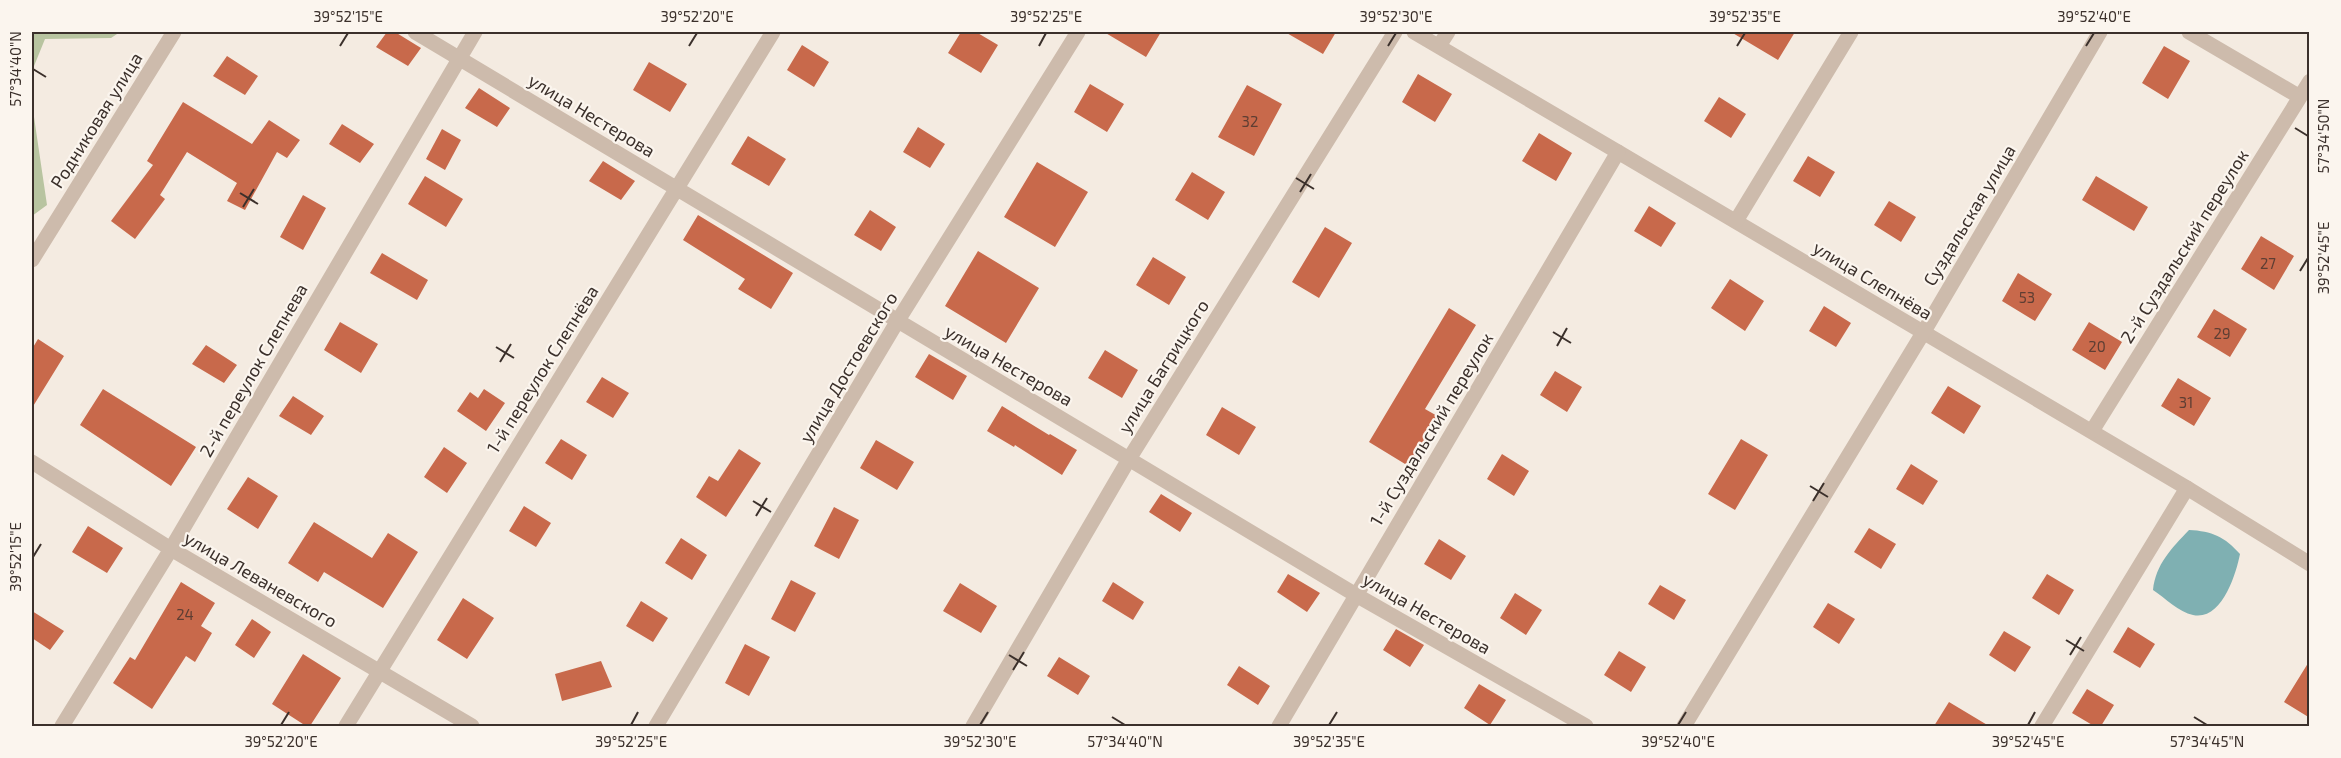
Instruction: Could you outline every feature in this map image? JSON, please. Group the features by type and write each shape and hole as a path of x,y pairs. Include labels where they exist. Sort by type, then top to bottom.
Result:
{"street":[{"name":"Родниковая улица","path":"32,260 174,32"},
{"name":"улица Нестерова","path":"415,32 1356,595 1586,726"},
{"name":"2-й переулок Слепнева","path":"62,726 171,549 475,32"},
{"name":"1-й переулок Слепнёва","path":"346,726 773,32"},
{"name":"улица Достоевского","path":"656,726 897,322 1078,32"},
{"name":"улица Багрицкого","path":"973,726 1129,459 1395,32"},
{"name":"улица Слепнёва","path":"1414,32 2092,431 2310,564"},
{"path":"1439,46 1448,32"},
{"path":"1736,221 1851,32"},
{"name":"Суздальская улица","path":"1684,726 1923,333 2100,32"},
{"path":"2189,32 2300,97"},
{"name":"2-й Суздальский переулок","path":"2092,431 2310,81"},
{"name":"1-й Суздальский переулок","path":"1279,726 1618,152"},
{"name":"улица Леваневского","path":"32,462 171,549 472,726"},
{"path":"2042,726 2187,488"}],"green space":[{"path":"32,32 120,32 111,38 45,39 32,71"},
{"path":"32,110 47,205 32,216"}],"water":[{"path":"2189,530 2218,536 2240,554 2231,584 2220,604 2203,615 2193,615 2183,611 2153,590 2157,572 2170,550"}],"building":[{"path":"387,32 395,32 421,48 408,66 376,47"},
{"path":"961,32 976,32 998,45 981,73 948,53"},
{"path":"1104,32 1161,32 1146,57"},
{"path":"1285,32 1336,32 1323,54"},
{"path":"1731,32 1795,32 1778,60"},
{"path":"802,45 829,62 814,87 787,70"},
{"path":"2164,46 2190,61 2168,99 2142,83"},
{"path":"227,56 258,76 245,95 213,76"},
{"path":"649,62 687,84 670,112 633,90"},
{"path":"1418,74 1452,94 1435,122 1402,102"},
{"path":"1090,84 1124,104 1107,132 1074,112"},
{"path":"1247,85 1282,104 1254,156 1218,137"},
{"path":"479,88 510,108 497,127 465,108"},
{"path":"1719,97 1746,114 1731,138 1704,121"},
{"path":"183,102 252,144 269,120 300,140 287,158 277,152 245,210 227,201 237,183 187,152 160,195 165,199 135,239 111,221 153,165 147,161"},
{"path":"342,124 374,144 360,163 329,144"},
{"path":"918,127 945,144 930,168 903,152"},
{"path":"442,129 461,140 445,170 426,159"},
{"path":"1539,133 1572,153 1556,181 1522,161"},
{"path":"748,136 786,159 769,186 731,164"},
{"path":"1808,156 1835,172 1820,197 1793,181"},
{"path":"603,161 635,181 621,200 589,181"},
{"path":"1037,162 1088,192 1055,247 1004,217"},
{"path":"1192,172 1225,192 1208,220 1175,200"},
{"path":"425,176 463,199 446,227 408,204"},
{"path":"2096,176 2148,207 2134,231 2082,200"},
{"path":"303,195 326,208 303,250 280,237"},
{"path":"1889,201 1916,217 1901,242 1874,225"},
{"path":"1649,206 1676,223 1661,247 1634,231"},
{"path":"870,210 896,227 881,251 854,235"},
{"path":"698,215 793,273 771,309 738,289 745,279 683,240"},
{"path":"1325,227 1352,243 1319,298 1292,282"},
{"path":"2261,236 2294,256 2274,290 2241,269"},
{"path":"978,251 1039,288 1006,343 945,306"},
{"path":"382,253 428,280 417,300 370,273"},
{"path":"1153,257 1186,277 1169,305 1136,285"},
{"path":"2018,273 2052,294 2035,321 2002,301"},
{"path":"1730,279 1764,301 1745,331 1711,308"},
{"path":"1824,306 1851,323 1836,347 1809,331"},
{"path":"1449,308 1476,325 1425,409 1439,417 1410,467 1369,442"},
{"path":"2214,309 2247,329 2230,357 2197,337"},
{"path":"340,322 378,344 361,373 324,350"},
{"path":"2089,322 2122,342 2105,370 2072,350"},
{"path":"38,339 64,356 32,408 32,349"},
{"path":"206,345 237,365 224,383 192,364"},
{"path":"1105,350 1138,370 1122,398 1088,378"},
{"path":"929,354 967,376 953,400 915,377"},
{"path":"1555,371 1582,387 1567,412 1540,395"},
{"path":"602,377 629,393 613,418 586,402"},
{"path":"2178,378 2211,398 2194,426 2161,406"},
{"path":"1948,386 1981,406 1964,434 1931,413"},
{"path":"103,389 196,447 171,486 80,425"},
{"path":"484,389 505,403 486,431 457,411 470,392 478,398"},
{"path":"293,396 324,416 311,435 279,416"},
{"path":"1002,406 1077,450 1062,475 1015,445 1014,447 987,431"},
{"path":"1222,407 1256,427 1239,455 1206,435"},
{"path":"561,439 587,455 572,480 545,463"},
{"path":"1741,439 1768,455 1735,510 1708,494"},
{"path":"876,440 914,462 897,490 860,468"},
{"path":"444,447 467,463 447,493 424,477"},
{"path":"739,449 761,463 726,517 696,497 709,476 718,481"},
{"path":"1502,454 1529,471 1514,496 1487,479"},
{"path":"1911,464 1938,481 1923,505 1896,489"},
{"path":"248,477 278,496 258,529 227,509"},
{"path":"1161,494 1192,513 1180,532 1149,512"},
{"path":"524,506 551,523 536,547 509,531"},
{"path":"834,507 859,520 839,559 814,546"},
{"path":"314,522 372,558 388,533 418,552 383,608 324,572 318,582 288,563"},
{"path":"88,526 123,548 107,573 72,552"},
{"path":"1869,528 1896,544 1881,569 1854,552"},
{"path":"681,538 707,555 692,580 665,563"},
{"path":"1439,539 1466,556 1451,580 1424,564"},
{"path":"1288,574 1320,593 1307,612 1277,592"},
{"path":"2047,574 2074,590 2059,615 2032,598"},
{"path":"791,580 816,593 795,632 771,619"},
{"path":"181,582 215,603 201,626 212,633 195,662 186,656 152,709 113,683 130,657 135,660"},
{"path":"1113,582 1144,602 1133,620 1102,601"},
{"path":"960,583 997,606 981,633 943,611"},
{"path":"1660,585 1686,600 1674,620 1648,604"},
{"path":"1515,593 1542,610 1526,635 1500,618"},
{"path":"463,598 494,618 467,659 437,640"},
{"path":"641,601 668,618 653,642 626,626"},
{"path":"1828,603 1855,619 1839,644 1813,627"},
{"path":"32,611 64,631 50,650 32,638"},
{"path":"252,619 271,632 254,658 235,645"},
{"path":"2128,627 2155,644 2140,668 2113,652"},
{"path":"1396,629 1424,645 1410,667 1383,650"},
{"path":"2004,631 2031,647 2015,672 1989,655"},
{"path":"745,644 770,657 749,696 725,683"},
{"path":"1619,651 1646,667 1631,692 1604,675"},
{"path":"303,654 341,678 310,726 306,726 272,704"},
{"path":"1059,657 1090,676 1078,695 1047,676"},
{"path":"2310,660 2310,718 2284,702"},
{"path":"601,661 612,687 562,701 555,674"},
{"path":"1239,666 1270,686 1258,705 1227,685"},
{"path":"1479,684 1506,700 1490,725 1464,708"},
{"path":"2087,689 2114,705 2101,726 2094,726 2072,713"},
{"path":"1949,702 1989,726 1934,726"}]}
